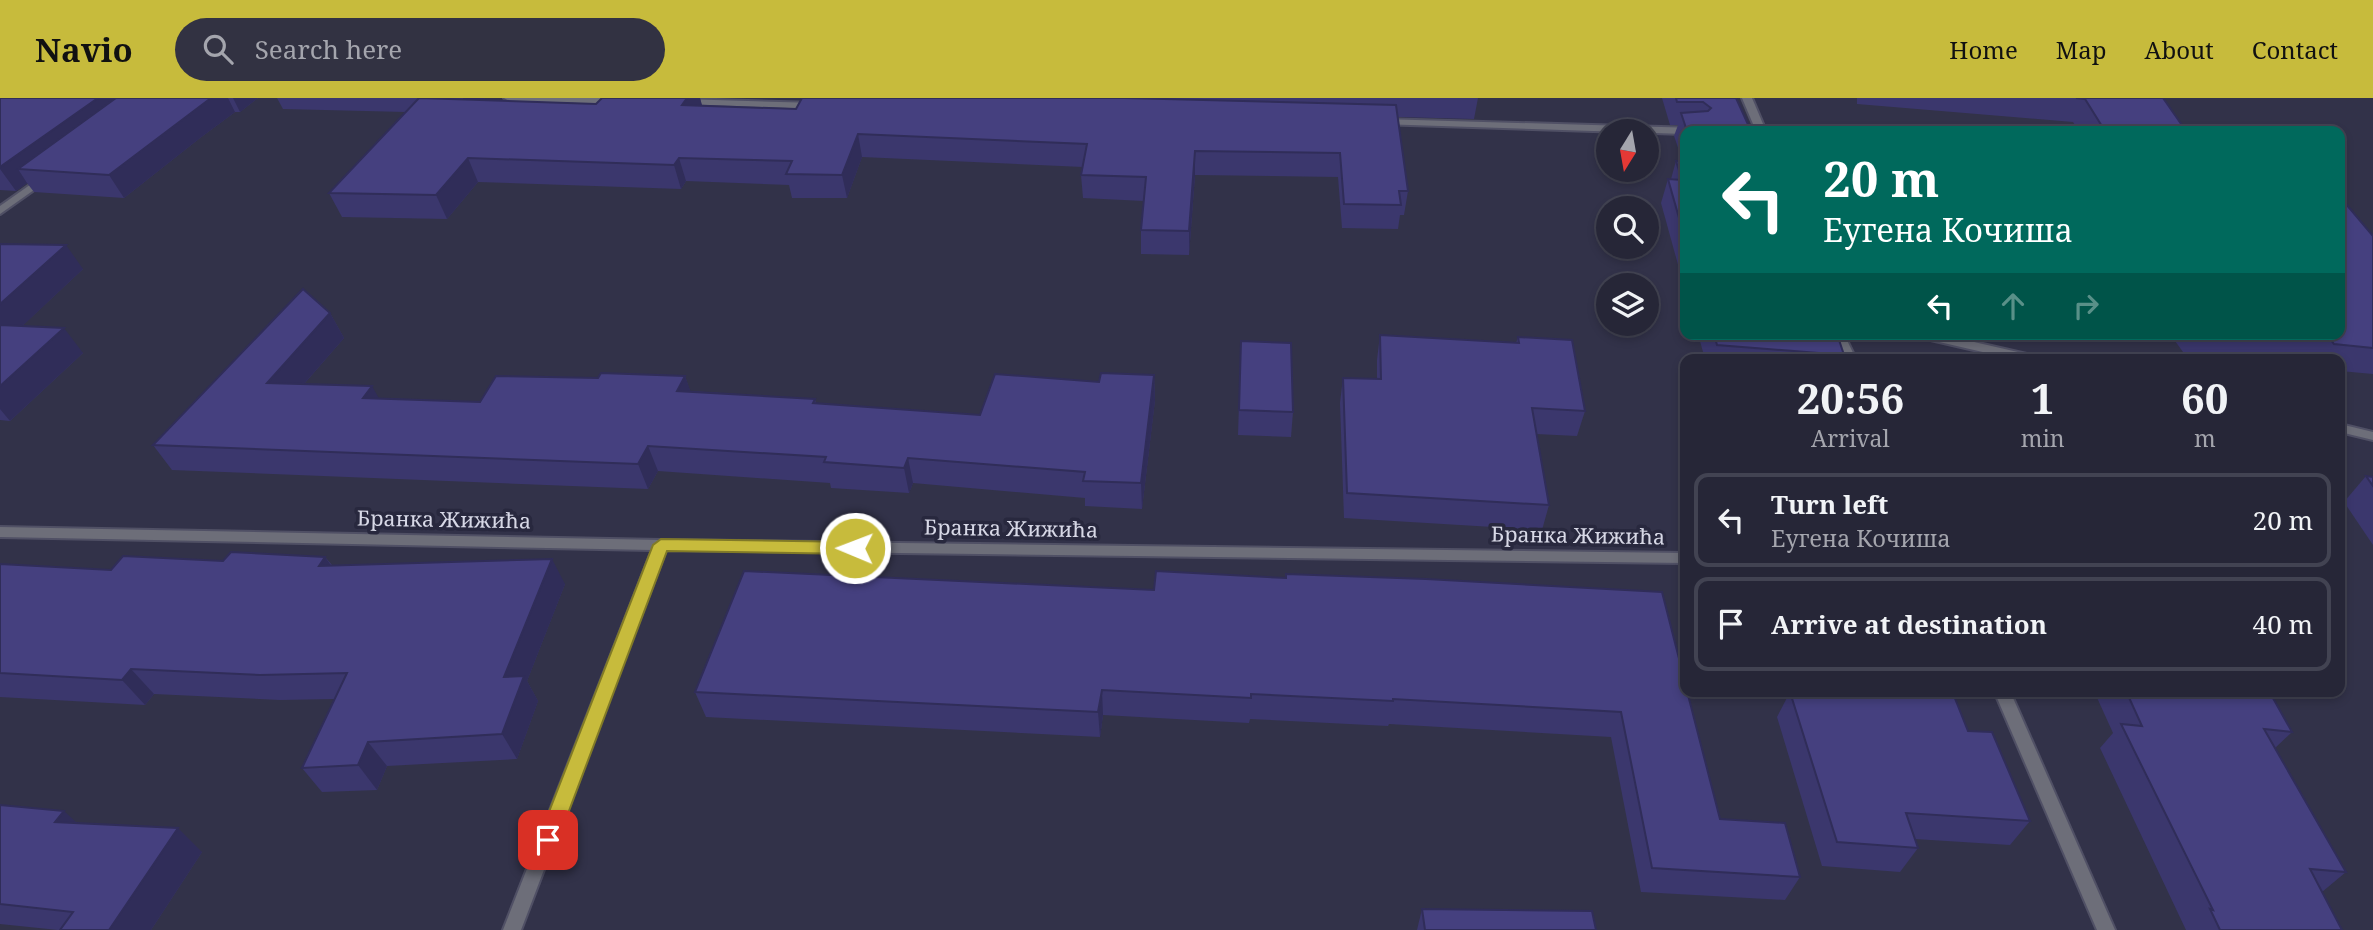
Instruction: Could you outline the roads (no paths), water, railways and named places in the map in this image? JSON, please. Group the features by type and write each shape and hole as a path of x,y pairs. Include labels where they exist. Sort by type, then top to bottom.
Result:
{"street":[{"path":"509,98 634,101"},
{"path":"1747,98 1759,126"},
{"path":"675,102 773,101 827,106"},
{"path":"1365,122 1680,131"},
{"path":"0,211 54,171"},
{"path":"1948,340 2009,354"},
{"path":"2345,429 2373,436"},
{"name":"Бранка Жижића","path":"0,532 661,545 1680,558"},
{"path":"512,930 661,545"},
{"path":"2005,697 2106,930"}]}
